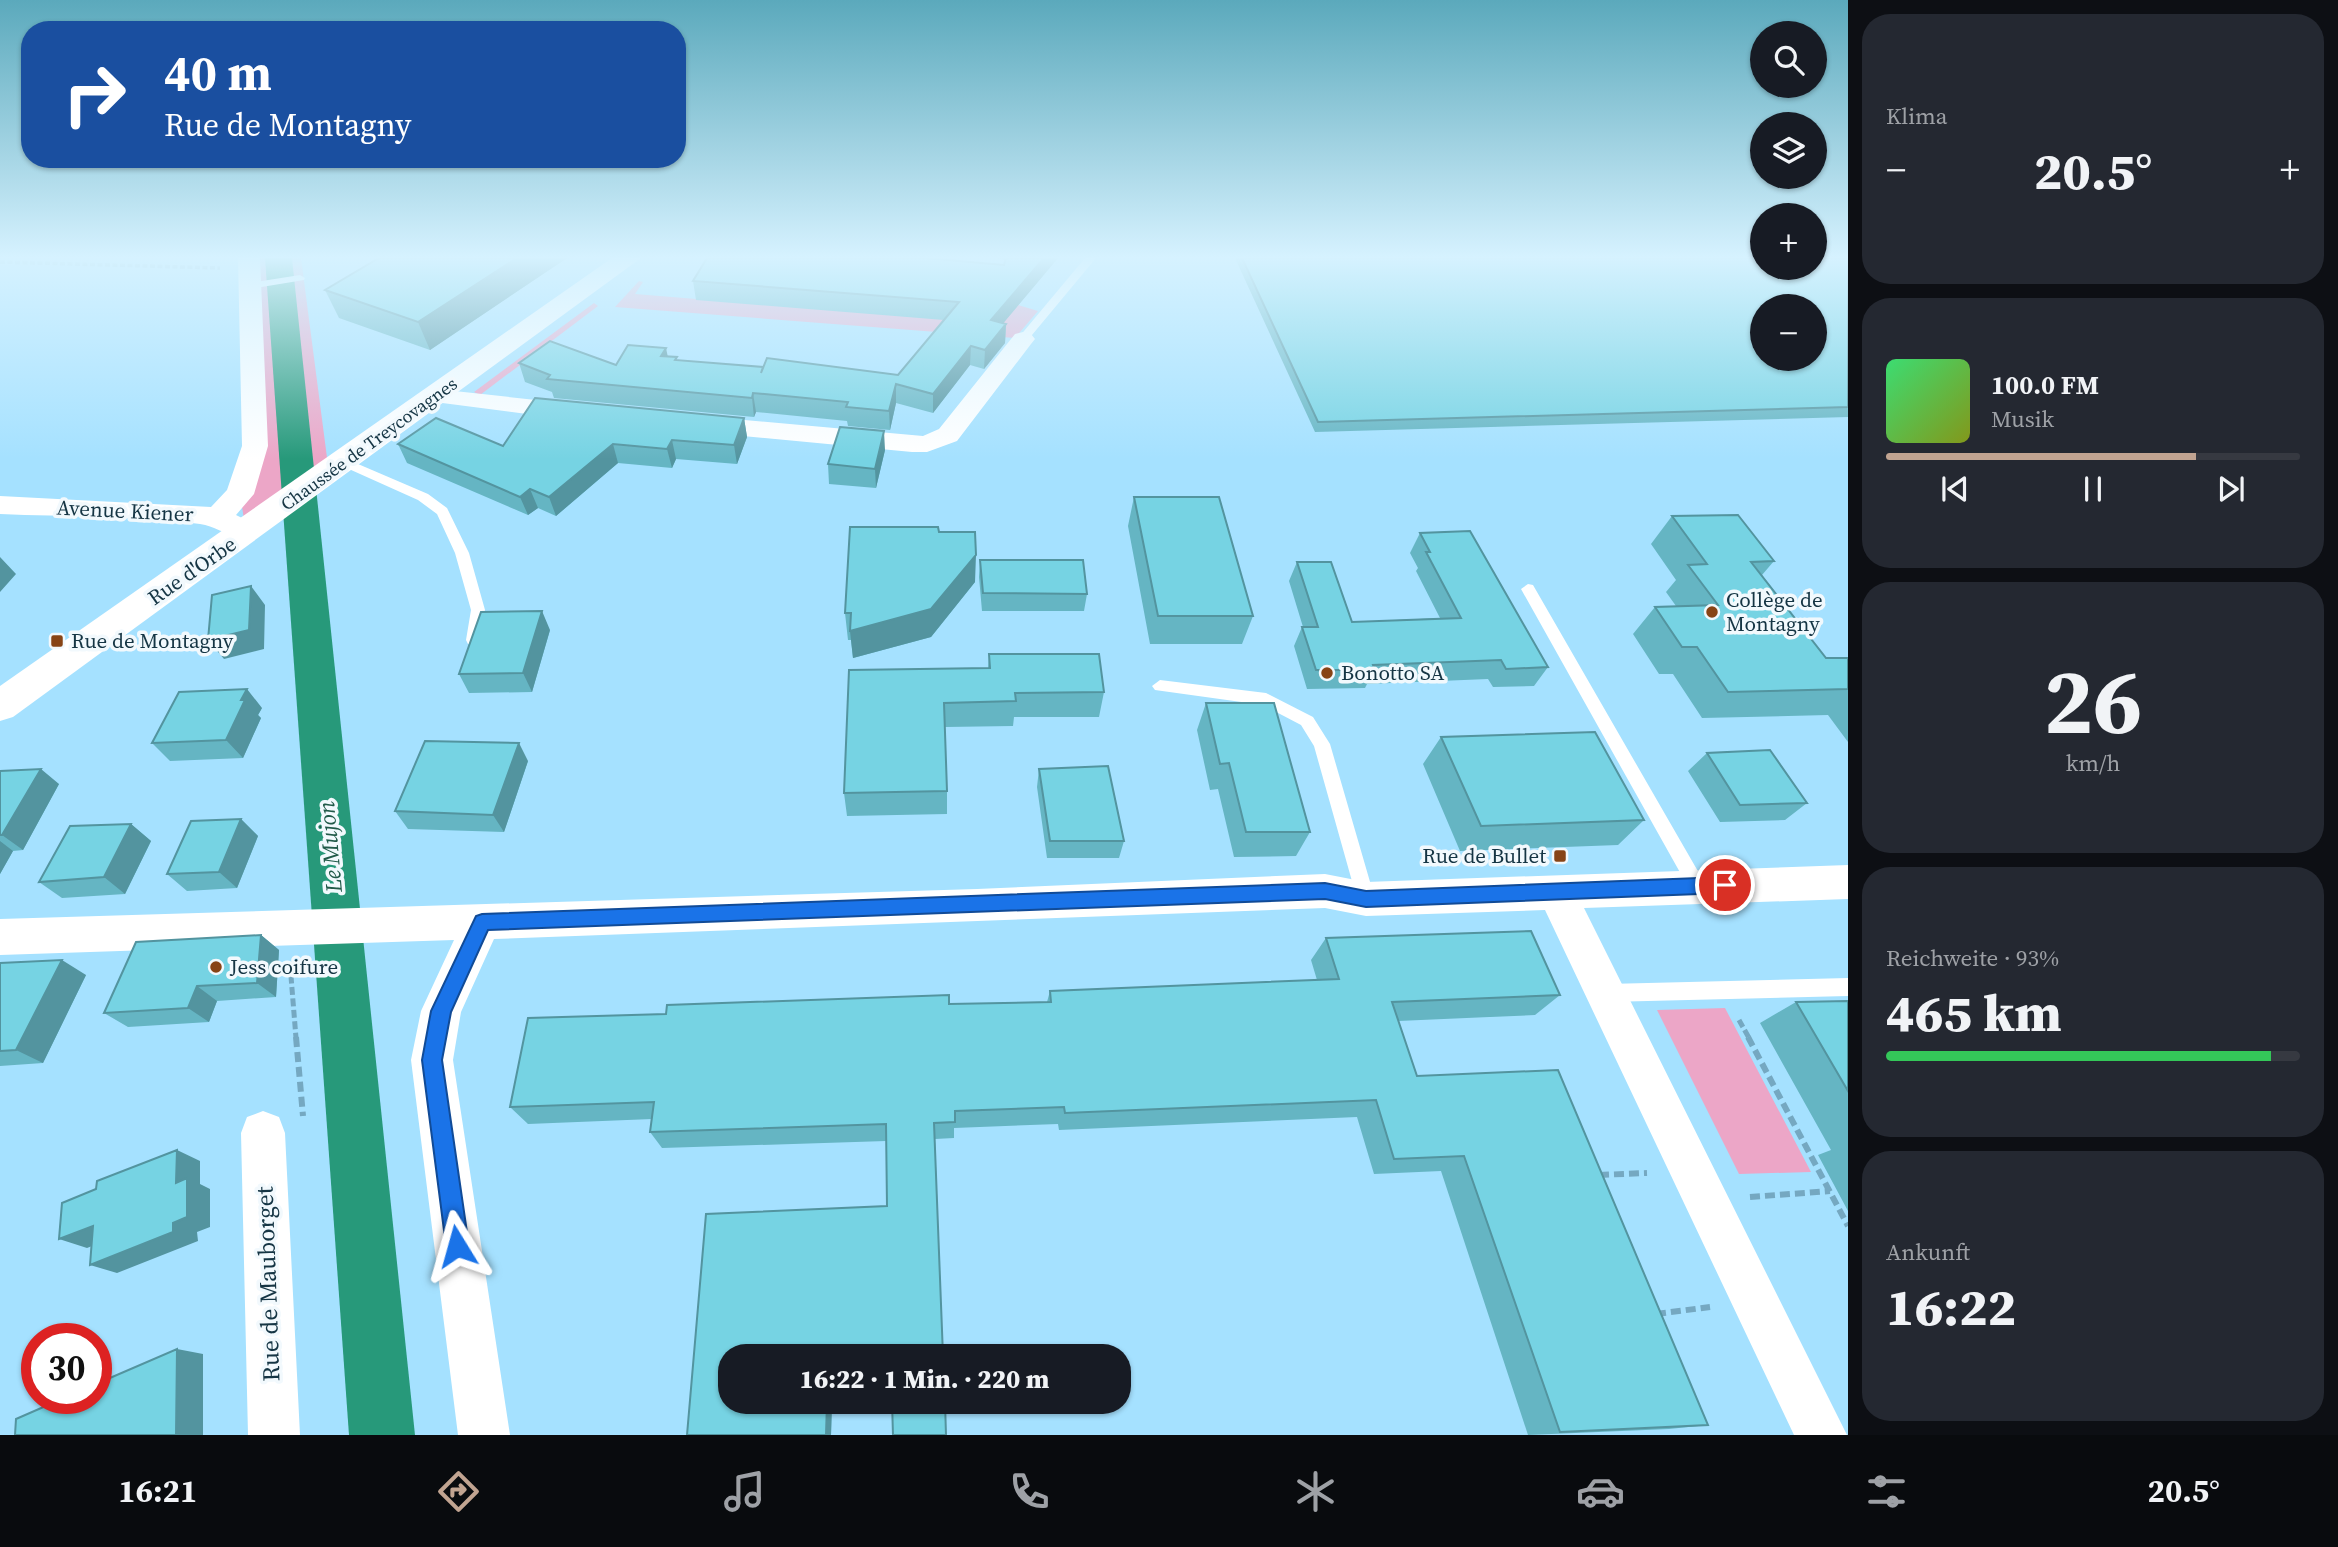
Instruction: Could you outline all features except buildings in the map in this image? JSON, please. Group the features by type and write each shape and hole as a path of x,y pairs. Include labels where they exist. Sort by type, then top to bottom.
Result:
{"main road":[{"name":"Chaussée de Treycovagnes","path":"244,522 337,468 535,325"},
{"name":"Rue d'Orbe","path":"0,706 244,522"}],"street":[{"path":"244,522 240,494 255,446 251,325"},
{"path":"674,421 927,444 948,435 1023,339"},
{"path":"436,396 592,414"},
{"name":"Avenue Kiener","path":"0,505 179,512 244,522"},
{"path":"0,937 288,941 397,925 1325,891 1366,899 1848,882"},
{"path":"1556,892 1821,1435"},
{"path":"482,922 441,1011 432,1060 484,1435"},
{"name":"Rue de Mauborget","path":"274,1435 279,1126"}],"lane":[{"path":"1023,339 1035,325"},
{"path":"337,468 423,497 442,511 462,553 478,610 478,626 467,658"},
{"path":"1528,589 1697,886"},
{"path":"1160,686 1266,699 1307,721 1322,744 1366,899"},
{"path":"1606,993 1848,987"}],"path":[{"path":"279,1126 303,1116 288,941"},
{"path":"1724,990 1848,1226"},
{"path":"1593,1176 1656,1172"},
{"path":"1743,1198 1830,1191"},
{"path":"1651,1314 1718,1306"}],"shaded area":[{"path":"248,325 310,325 329,473 246,532 240,494 247,478"},
{"path":"564,325 573,325 480,395 474,392"},
{"path":"847,325 1026,325 1015,338"},
{"path":"1725,1008 1811,1172 1739,1174 1657,1010"}],"waterway":[{"name":"Le Mujon","path":"284,325 382,1435"}],"place":[{"name":"Collège de Montagny","path":"1712,612"},
{"name":"Rue de Montagny","path":"57,641"},
{"name":"Bonotto SA","path":"1327,673"},
{"name":"Rue de Bullet","path":"1560,856"},
{"name":"Jess coifure","path":"216,967"}],"route":[{"path":"457,1246 432,1060 441,1011 482,922 815,909 976,906 1325,891 1366,899 1725,885"}]}
